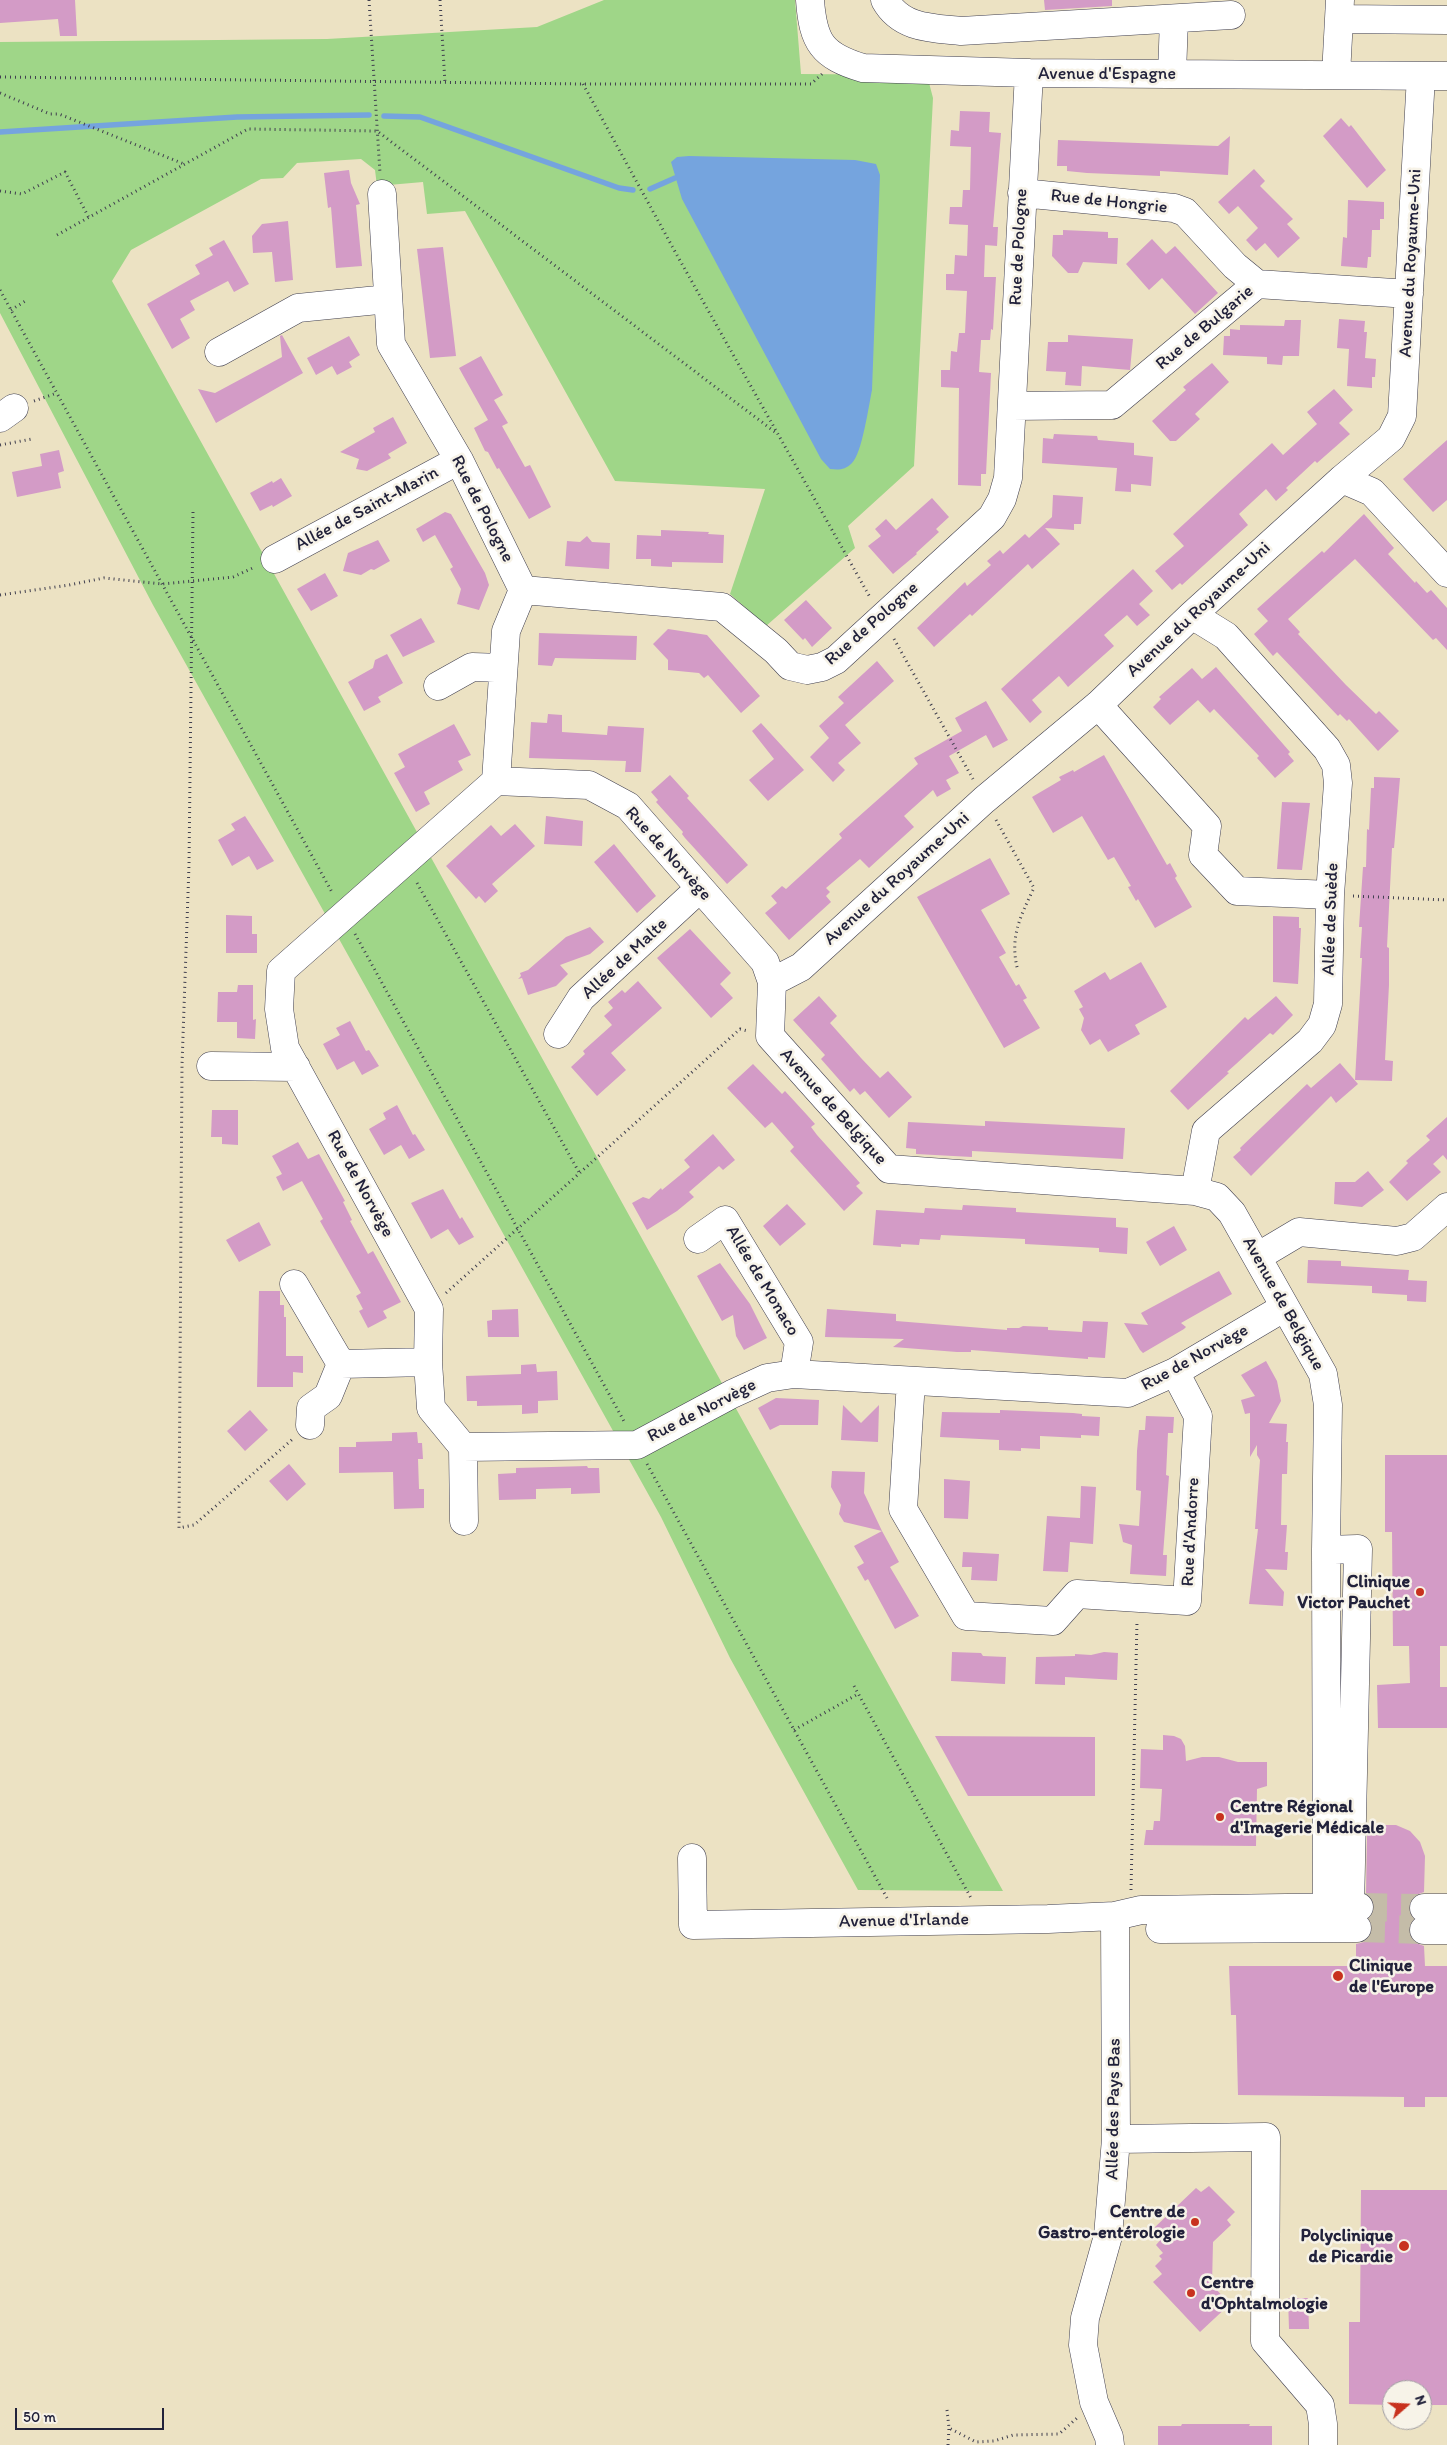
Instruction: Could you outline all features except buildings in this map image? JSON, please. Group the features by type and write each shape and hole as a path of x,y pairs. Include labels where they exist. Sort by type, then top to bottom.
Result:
{"street":[{"name":"Avenue d'Espagne","path":"810,0 811,22 820,43 838,61 862,68 1029,73 1434,76"},
{"path":"885,0 901,18 917,26 961,31 1231,15"},
{"path":"1336,75 1339,10 1447,20"},
{"path":"1172,74 1174,18"},
{"name":"Rue de Pologne","path":"382,194 391,344 458,460 523,590 722,607 776,651 790,666 807,670 822,667 836,660 992,517 1002,499 1008,478 1029,73"},
{"name":"Avenue du Royaume-Uni","path":"772,982 801,967 984,800 1098,704 1192,615 1342,479 1391,438 1402,416 1409,294 1434,76"},
{"name":"Rue de Hongrie","path":"1022,193 1174,208 1185,212 1235,266 1257,284"},
{"name":"Rue de Bulgarie","path":"1012,406 1112,405 1257,284 1409,294"},
{"path":"219,352 298,308 388,299"},
{"path":"1372,492 1374,452"},
{"name":"Allée de Saint-Marin","path":"275,559 458,460"},
{"path":"1342,479 1372,492 1447,573"},
{"path":"1222,588 1226,636"},
{"path":"496,781 506,631 523,590"},
{"name":"Allée de Suède","path":"1192,615 1226,636 1328,749 1336,765 1338,783 1330,895 1328,1004 1322,1025 1310,1041 1206,1131 1196,1191"},
{"path":"438,686 472,667 503,668"},
{"path":"1098,704 1206,826 1203,855 1237,891 1330,895"},
{"name":"Rue de Norvège","path":"772,982 765,962 628,806 589,785 496,781 281,971 279,1009 285,1048 429,1309 428,1362 431,1408 463,1447 637,1445 732,1394 767,1378 794,1374 1128,1393 1175,1372 1285,1307"},
{"name":"Allée de Malte","path":"558,1034 581,998 699,889"},
{"path":"770,1036 772,982"},
{"name":"Avenue de Belgique","path":"770,1036 888,1169 1196,1191 1217,1197 1232,1213 1323,1374 1328,1405 1326,1550 1344,1915"},
{"path":"211,1066 296,1067"},
{"path":"1256,1257 1299,1232 1398,1241 1413,1237 1447,1207"},
{"name":"Allée de Monaco","path":"698,1239 725,1220 799,1342 794,1374"},
{"path":"294,1284 341,1364"},
{"path":"341,1364 428,1362"},
{"path":"310,1425 311,1408 328,1396 341,1364"},
{"name":"Rue d'Andorre","path":"911,1381 903,1509 966,1616 1053,1621 1077,1594 1187,1601 1198,1416 1175,1372"},
{"path":"463,1447 464,1521"},
{"path":"1326,1550 1358,1549 1344,1915"},
{"name":"Avenue d'Irlande","path":"692,1858 693,1925 983,1919 1123,1914 1141,1910 1344,1915"},
{"name":"Allée des Pays Bas","path":"1110,2445 1109,2436 1094,2402 1083,2345 1085,2318 1108,2236 1116,2139 1123,1914"},
{"path":"1116,2139 1266,2137 1265,2341 1320,2405 1323,2424 1323,2445"}],"path":[{"path":"369,0 382,194"},
{"path":"440,0 445,83"},
{"path":"0,77 445,83 811,84 838,61"},
{"path":"583,84 777,434 1034,888 1017,924 1015,961 1018,972"},
{"path":"0,93 50,114 59,114 185,164"},
{"path":"57,235 248,129 377,131 777,434"},
{"path":"0,191 22,194 65,172 89,218"},
{"path":"0,290 899,1921"},
{"path":"11,310 27,300"},
{"path":"0,445 32,439"},
{"path":"193,512 190,634 189,865 182,1065 179,1528 194,1525 231,1490 310,1425"},
{"path":"0,595 104,578 162,584 233,577 275,559"},
{"path":"405,862 580,1174"},
{"path":"1330,895 1447,900"},
{"path":"429,1309 740,1029 770,1036"},
{"path":"1123,1914 1138,1598"},
{"path":"854,1686 983,1919"},
{"path":"794,1730 858,1694"},
{"path":"949,2428 976,2442 994,2441 1012,2435 1059,2434 1094,2402"},
{"path":"947,2410 948,2445"}],"green space":[{"path":"604,0 795,0 801,74 927,75 933,98 914,466 848,526 855,548 766,626 730,594 765,489 615,481 465,211 427,214 423,182 377,186 375,170 361,159 297,163 283,178 261,179 131,250 112,281 1003,1891 858,1890 730,1658 661,1517 153,605 0,313 0,42 327,39 537,27"}],"water":[{"path":"677,157 855,160 876,164 880,175 872,390 859,450 856,458 847,467 830,469 821,459 682,199 671,162"}],"waterway":[{"path":"0,132 237,117 369,115"},
{"path":"384,116 420,117 619,188 633,190"},
{"path":"650,189 675,178"}],"tunnel":[{"path":"1359,1907 1424,1908"},
{"path":"1357,1928 1424,1930"}],"place":[{"name":"Clinique Victor Pauchet","path":"1420,1592"},
{"name":"Centre Régional d'Imagerie Médicale","path":"1220,1817"},
{"name":"Clinique de l'Europe","path":"1338,1976"},
{"name":"Centre de Gastro-entérologie","path":"1195,2222"},
{"name":"Polyclinique de Picardie","path":"1404,2246"},
{"name":"Centre d'Ophtalmologie","path":"1191,2293"}]}
